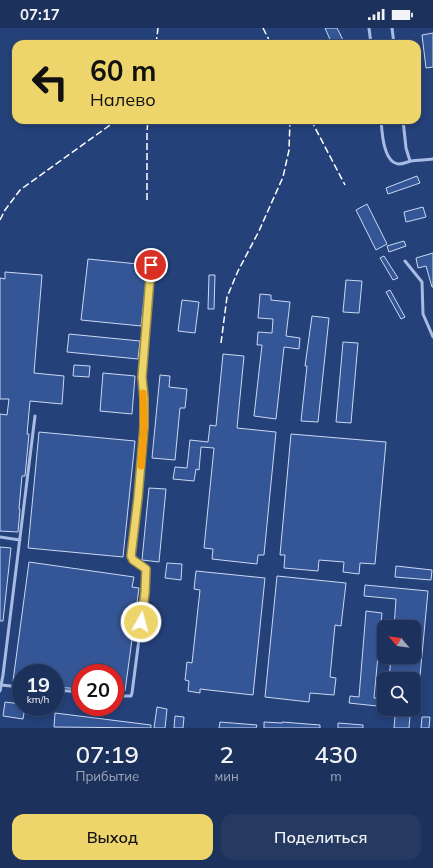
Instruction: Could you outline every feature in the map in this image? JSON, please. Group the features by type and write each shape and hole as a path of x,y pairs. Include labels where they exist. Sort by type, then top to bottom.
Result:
{"lane":[{"path":"369,28 370,40"},
{"path":"392,28 394,40"},
{"path":"381,124 384,146 390,159 396,163 433,159"},
{"path":"403,124 406,148 410,161"},
{"path":"405,261 422,282 423,314 433,337"},
{"path":"124,696 131,696 132,693 145,593 146,569 133,560 131,556 144,427 142,377 151,265"},
{"path":"0,691 35,416"},
{"path":"0,537 20,540"},
{"path":"1,685 12,686"}],"building":[{"path":"325,28 337,28 343,40 330,40"},
{"path":"433,33 433,67 426,68 422,35"},
{"path":"417,176 420,183 388,194 386,188"},
{"path":"367,204 387,244 376,250 356,210"},
{"path":"423,207 426,217 406,222 404,212"},
{"path":"404,241 406,246 389,252 387,246"},
{"path":"433,253 432,287 426,266 418,268 416,258"},
{"path":"384,256 398,278 393,280 380,258"},
{"path":"88,259 148,265 141,326 81,320"},
{"path":"5,272 42,275 34,373 64,376 62,404 30,401 27,434 29,434 25,476 22,476 18,532 0,531 0,414 7,415 9,399 0,399 0,278 5,279"},
{"path":"209,275 215,275 214,309 208,309"},
{"path":"346,280 362,281 359,313 343,312"},
{"path":"390,290 405,317 401,319 386,292"},
{"path":"260,294 271,295 271,300 290,302 286,336 300,338 299,349 284,347 276,419 254,416 262,345 257,345 258,332 272,333 273,319 258,318"},
{"path":"182,300 199,302 195,333 178,331"},
{"path":"312,316 329,318 318,422 301,421 307,366 305,366"},
{"path":"69,334 140,341 138,359 67,352"},
{"path":"343,342 358,343 351,423 336,422"},
{"path":"223,354 244,356 237,428 276,432 264,555 258,555 257,564 212,559 213,549 204,548 214,448 201,447 199,470 196,469 194,481 173,479 175,467 187,468 190,440 208,442 210,425 216,426"},
{"path":"74,365 90,366 89,377 73,376"},
{"path":"103,373 135,376 132,414 100,411"},
{"path":"160,375 170,376 169,387 187,389 185,408 180,408 175,460 152,458"},
{"path":"39,432 135,441 123,557 28,548"},
{"path":"291,434 386,442 375,564 360,563 359,574 343,572 344,562 319,560 318,571 284,568 285,555 280,555"},
{"path":"149,488 166,489 159,562 142,560"},
{"path":"0,547 11,548 3,621 0,621"},
{"path":"29,562 134,577 132,587 139,588 125,691 124,664 72,664 72,688 64,688 64,664 15,664"},
{"path":"167,563 182,564 181,580 165,578"},
{"path":"396,566 432,570 431,580 395,577"},
{"path":"196,571 265,578 253,695 200,689 200,693 188,691 189,681 185,680 187,662 192,663 200,590 194,589"},
{"path":"277,576 346,583 341,626 335,625 330,677 336,678 334,695 310,693 309,702 265,697"},
{"path":"365,585 428,591 420,672 390,672 390,664 421,664 421,620 394,620 396,599 364,596"},
{"path":"366,611 382,613 381,620 377,620 377,664 374,698 377,698 377,706 349,703 350,696 359,697"},
{"path":"5,702 12,703 12,716 24,716 23,719 3,716"},
{"path":"157,707 167,709 165,728 154,728"},
{"path":"64,714 151,725 151,728 54,727 55,716 64,716"},
{"path":"175,716 184,717 183,728 174,728"},
{"path":"395,716 410,716 409,728 394,728"},
{"path":"422,717 430,717 429,728 421,728"},
{"path":"220,722 257,725 256,728 219,728"},
{"path":"264,722 320,725 320,728 264,728"},
{"path":"338,723 363,725 363,728 338,728"}],"railway":[{"path":"156,40 158,28"},
{"path":"263,28 269,40"},
{"path":"0,220 5,210 20,190 111,124"},
{"path":"147,200 148,124"},
{"path":"221,343 227,297 283,177 289,150 290,124"},
{"path":"313,124 345,185"}],"slow traffic":[{"path":"141,466 144,427 143,393"}],"route":[{"path":"141,622 145,593 146,569 133,560 131,556 144,427 142,377 151,265"}]}
